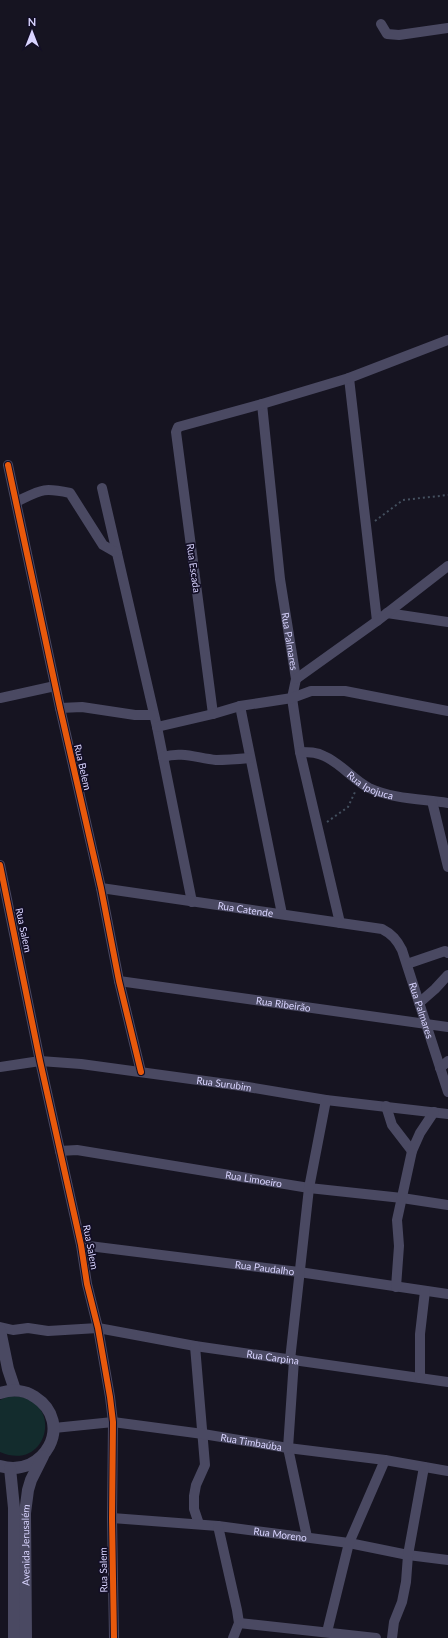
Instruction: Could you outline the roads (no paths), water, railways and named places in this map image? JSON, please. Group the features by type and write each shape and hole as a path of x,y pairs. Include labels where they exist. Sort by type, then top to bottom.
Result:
{"street":[{"path":"381,24 387,34 399,35 448,28"},
{"path":"262,404 349,378 448,340"},
{"path":"349,378 377,621"},
{"name":"Rua Escada","path":"213,714 176,432 178,426 181,424 262,404"},
{"name":"Rua Palmares","path":"262,404 280,579 296,679 292,698 300,752 340,923"},
{"name":"Rua Belem","path":"8,465 55,686 101,888 119,981 141,1072"},
{"path":"102,488 153,715 157,727 192,902"},
{"path":"16,502 39,490 52,489 70,493 103,545 117,553"},
{"path":"296,679 377,621 448,566"},
{"path":"387,613 448,622"},
{"path":"0,698 55,686"},
{"path":"157,727 240,706 292,698 311,691 345,691 448,711"},
{"path":"240,706 282,914"},
{"path":"60,708 82,707 129,714 153,715"},
{"name":"Rua Ipojuca","path":"300,752 324,756 370,788 397,796 448,803"},
{"path":"163,758 172,754 179,754 218,760 250,758"},
{"path":"432,801 448,867"},
{"name":"Rua Salem","path":"0,865 40,1061 81,1245 87,1284 98,1328 110,1397 113,1422 112,1518 114,1638"},
{"name":"Rua Catende","path":"101,888 382,929 390,933"},
{"name":"Rua Palmares","path":"390,933 397,940 402,950 425,1024 444,1065 448,1092"},
{"path":"406,964 445,951 448,953"},
{"path":"419,1003 448,975"},
{"name":"Rua Ribeirão","path":"119,981 448,1027"},
{"name":"Rua Surubim","path":"0,1067 40,1061 141,1072 242,1086 326,1100 448,1114"},
{"path":"307,1538 288,1448 292,1360 299,1272 309,1188 326,1100"},
{"path":"386,1106 392,1125 412,1151"},
{"path":"396,1287 399,1246 397,1220 412,1151 420,1133 434,1112"},
{"name":"Rua Limoeiro","path":"60,1151 77,1150 309,1188 402,1198 448,1205"},
{"name":"Rua Paudalho","path":"81,1245 299,1272 448,1294"},
{"path":"420,1378 420,1334 425,1291"},
{"name":"Rua Carpina","path":"0,1326 13,1330 28,1328 48,1331 98,1328 195,1346 448,1382"},
{"path":"0,1330 8,1369 15,1390"},
{"path":"195,1346 205,1465 196,1485 194,1496 194,1508 200,1524"},
{"path":"0,1393 15,1390 30,1394 42,1402 50,1414 54,1428"},
{"name":"Rua Timbaúba","path":"54,1428 113,1422 203,1434 288,1448 385,1460 448,1471"},
{"name":"Avenida Jerusalém","path":"20,1636 25,1513 30,1485 53,1438 54,1428"},
{"path":"20,1636 14,1508 5,1467 22,1468 34,1463 43,1456"},
{"path":"327,1632 349,1543 385,1460"},
{"path":"392,1638 394,1622 402,1602 405,1588 408,1555 424,1467"},
{"name":"Rua Moreno","path":"112,1518 218,1526 349,1543 408,1555 448,1560"},
{"path":"218,1526 239,1623 233,1638"},
{"path":"239,1623 376,1638"}]}
